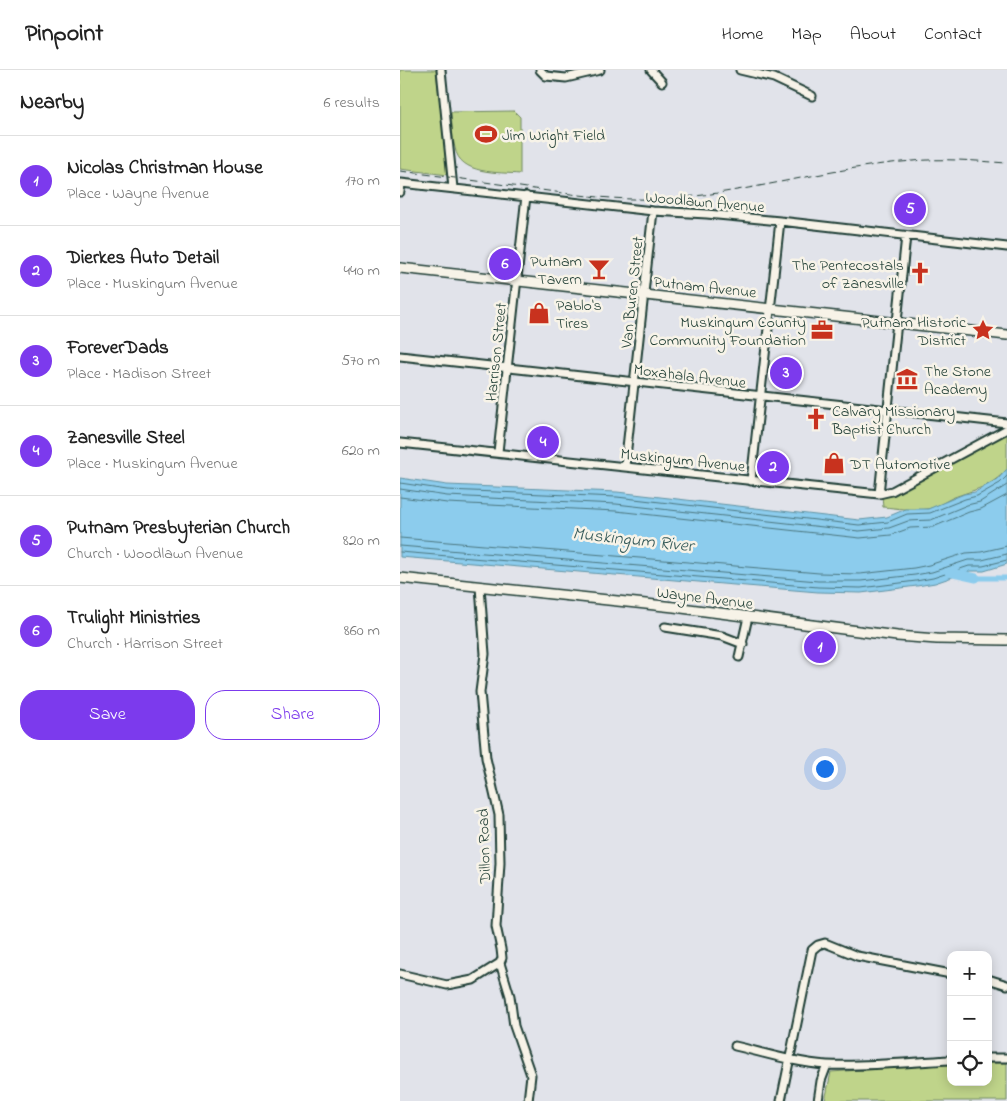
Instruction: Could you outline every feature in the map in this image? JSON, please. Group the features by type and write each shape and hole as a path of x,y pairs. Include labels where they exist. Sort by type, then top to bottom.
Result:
{"main road":[{"name":"Putnam Avenue","path":"400,268 1007,334"},
{"name":"Wayne Avenue","path":"400,578 748,617 897,636 937,639 1007,640"}],"street":[{"path":"441,70 453,188"},
{"path":"540,70 546,76 566,78 600,70"},
{"path":"651,70 662,82"},
{"path":"740,70 774,78 812,96"},
{"path":"400,192 401,183"},
{"name":"Woodlawn Avenue","path":"401,183 1007,247"},
{"name":"Harrison Street","path":"498,452 526,196"},
{"name":"Van Buren Street","path":"625,466 654,211"},
{"path":"752,481 780,222"},
{"path":"879,494 906,236"},
{"name":"Moxahala Avenue","path":"400,356 1007,423"},
{"name":"Muskingum Avenue","path":"400,443 879,494 892,491 1007,429"},
{"name":"Dillon Road","path":"480,586 485,654 480,692 486,758 499,815 500,863 496,926 502,958 500,962 510,996 514,1026 531,1075 528,1101"},
{"path":"739,657 748,617"},
{"path":"665,627 722,636 743,644"},
{"path":"781,1101 812,950 818,945 824,943 857,956 947,973"},
{"path":"400,974 448,985 473,980 500,962"},
{"path":"992,980 1007,985"},
{"path":"736,1046 789,1059 827,1065 878,1065 947,1060"},
{"path":"992,1058 1007,1058"},
{"path":"818,1101 821,1081 827,1065"}],"green space":[{"path":"400,70 436,70 448,175 400,169"},
{"name":"Jim Wright Field","path":"514,111 520,117 520,174 491,172 472,168 458,157 455,148 451,112"},
{"path":"1007,433 1007,469 988,484 922,510 883,507 882,496"},
{"path":"992,1063 1007,1063 1007,1101 825,1101 831,1072 947,1064 947,1086 992,1086"}],"water":[{"path":"1007,469 1007,564 984,571 970,571 935,583 917,586 861,593 818,592 400,557 400,478 447,485 617,492 859,520 887,517 906,509 928,509 964,494 975,492 998,479"}],"waterway":[{"name":"Muskingum River","path":"949,572 976,578"},
{"path":"976,578 1007,578"}],"railway":[{"path":"400,171 582,195 655,199 734,191 883,164 936,160 1007,163"}],"place":[{"name":"Jim Wright Field","path":"486,134"},
{"name":"Putnam Presbyterian Church","path":"910,209"},
{"name":"Trulight Ministries","path":"505,264"},
{"name":"Putnam Tavern","path":"599,269"},
{"name":"The Pentecostals of Zanesville","path":"920,273"},
{"name":"Pablo's Tires","path":"539,313"},
{"name":"Muskingum County Community Foundation","path":"822,330"},
{"name":"Putnam Historic District","path":"983,330"},
{"name":"ForeverDads","path":"786,373"},
{"name":"The Stone Academy","path":"907,379"},
{"name":"Calvary Missionary Baptist Church","path":"816,419"},
{"name":"Zanesville Steel","path":"543,442"},
{"name":"DT Automotive","path":"834,463"},
{"name":"Dierkes Auto Detail","path":"773,467"},
{"name":"Nicolas Christman House","path":"820,647"}]}
